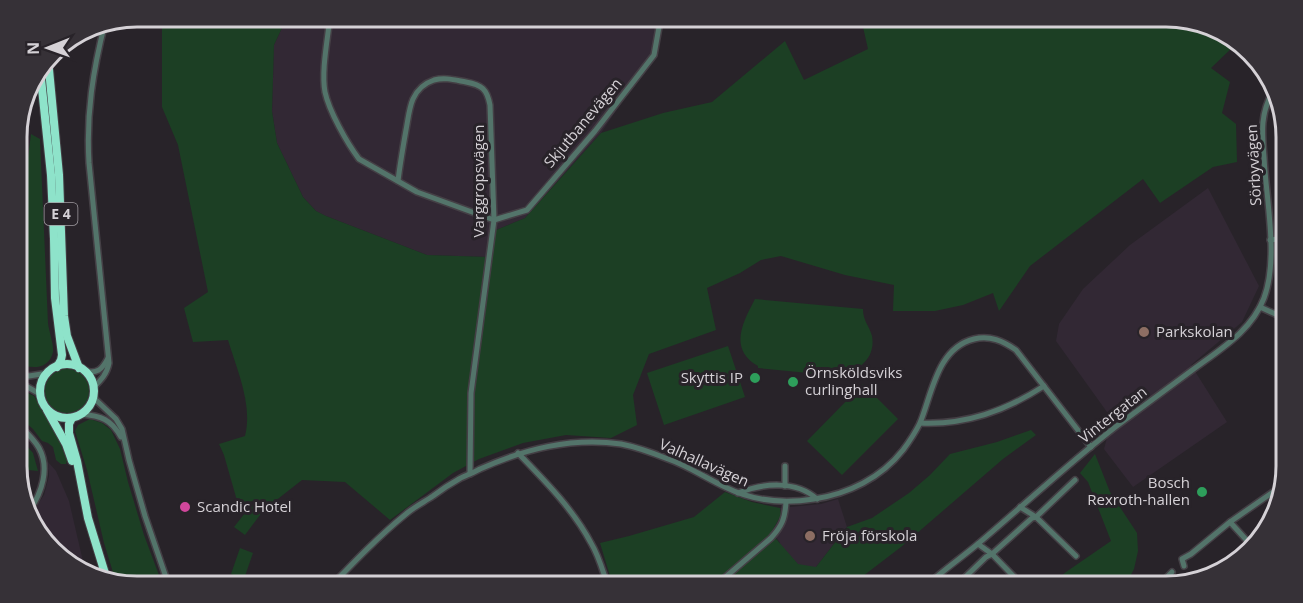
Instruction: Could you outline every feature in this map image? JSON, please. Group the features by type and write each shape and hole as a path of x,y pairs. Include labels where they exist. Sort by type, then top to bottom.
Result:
{"highway":[{"name":"E 4","path":"50,78 59,175 64,316 67,336 81,369"},
{"name":"E 4","path":"41,83 51,175 55,298 62,355 57,367"},
{"path":"45,406 56,416 64,418 72,418 81,414 92,401 93,390 88,375 72,365 57,367 48,373 42,383 40,394 45,406 66,444 79,478"},
{"path":"72,418 69,433 88,518 104,571"}],"street":[{"path":"329,27 324,78 325,92 329,106 359,159 417,192 494,220"},
{"name":"Skjutbanevägen","path":"494,220 527,210 595,131 654,55 660,27"},
{"path":"103,33 92,82 88,118 88,163 108,370 93,390 95,399 116,419 122,429 124,444 145,516 166,576"},
{"name":"Varggropsvägen","path":"398,181 413,99 425,84 446,78 483,88 488,94 490,105 494,220 471,393 471,474"},
{"name":"Sörbyvägen","path":"1269,99 1262,125 1270,240"},
{"path":"1270,240 1276,239"},
{"name":"Vintergatan","path":"942,576 1091,447 1235,339 1260,307 1268,282 1270,240"},
{"path":"1260,307 1276,314"},
{"name":"Valhallavägen","path":"340,576 407,513 460,478 518,453 555,444 592,442 633,447 672,460 738,493 766,501 817,499 854,489 879,473 903,451 920,423 936,378 947,358 958,346 971,340 990,338 1000,340 1023,357 1091,447"},
{"path":"81,369 97,372 108,357"},
{"path":"27,376 48,373"},
{"path":"920,423 948,423 975,418 1015,403 1044,386"},
{"path":"27,387 40,394"},
{"path":"81,414 108,421 116,429 124,444"},
{"path":"27,434 38,446 44,459 45,472 42,486 34,504"},
{"path":"518,453 572,512 592,544 604,576"},
{"path":"785,466 785,486"},
{"path":"966,576 1032,518 1036,517 1075,480"},
{"path":"738,493 753,487 785,486 809,491 817,499"},
{"path":"1184,566 1182,558 1191,554 1273,491"},
{"path":"727,576 778,530 785,518 786,502"},
{"path":"1020,507 1036,517 1076,556"},
{"path":"1230,522 1248,540"},
{"path":"978,544 992,554 1013,576"},
{"path":"1168,576 1172,572"}],"shaded area":[{"path":"282,27 659,27 654,55 601,133 525,218 496,230 489,257 427,255 316,211 303,197 277,143 272,111 274,45"},
{"name":"Parkskolan","path":"1208,188 1259,286 1242,322 1191,365 1227,422 1133,487 1104,449 1112,419 1056,341 1059,324 1083,289 1130,245"},
{"path":"48,462 56,471 69,501 83,562 59,544 35,508 44,495 49,476"},
{"path":"838,499 847,527 816,567 792,573 779,541 771,533 781,515 780,508 821,504"}],"green space":[{"path":"162,27 282,27 274,45 272,111 277,143 303,197 316,211 326,216 427,255 489,257 496,230 525,218 601,133 663,113 712,102 785,41 804,80 868,49 863,27 1173,27 1208,35 1231,49 1211,68 1230,82 1222,113 1236,124 1237,162 1213,167 1160,203 1143,179 1030,266 999,311 993,293 963,305 935,311 893,311 894,285 845,275 781,256 761,260 740,273 707,288 716,330 649,354 633,395 637,425 611,438 566,435 523,443 479,459 453,473 390,520 345,482 302,480 265,509 253,501 238,504 219,444 245,436 246,400 228,340 193,342 184,308 208,292 178,145 162,107"},
{"path":"31,134 40,139 48,323 53,349 48,362 38,367 27,366 27,165"},
{"path":"755,299 863,309 872,336 871,351 859,367 839,376 758,368 743,352 741,343 743,326"},
{"path":"728,346 745,397 664,425 647,373"},
{"path":"67,369 83,375 89,391 83,407 67,413 51,407 45,391 51,375"},
{"path":"863,384 898,419 842,475 807,441"},
{"path":"27,393 34,396 59,440 66,464 61,464 56,460 53,447 42,441 27,424"},
{"path":"90,419 102,423 111,430 120,449 144,535 159,576 113,574 75,431 78,425"},
{"path":"1031,430 1036,435 1003,459 901,547 863,576 610,576 600,543 694,517 725,492 752,502 780,508 781,515 771,533 798,564 816,567 847,527 872,518 909,493 950,454 997,442"},
{"path":"27,446 33,453 38,471 27,470"},
{"path":"1095,454 1110,492 1137,533 1138,551 1130,576 1061,576 1111,541 1088,482 1080,473"},
{"path":"252,504 263,511 245,535 234,527"},
{"path":"240,548 253,553 245,576 231,574"}],"place":[{"name":"Parkskolan","path":"1144,332"},
{"name":"Skyttis IP","path":"755,378"},
{"name":"Örnsköldsviks curlinghall","path":"793,382"},
{"name":"Bosch Rexroth-hallen","path":"1202,492"},
{"name":"Scandic Hotel","path":"185,507"},
{"name":"Fröja förskola","path":"810,536"}]}
